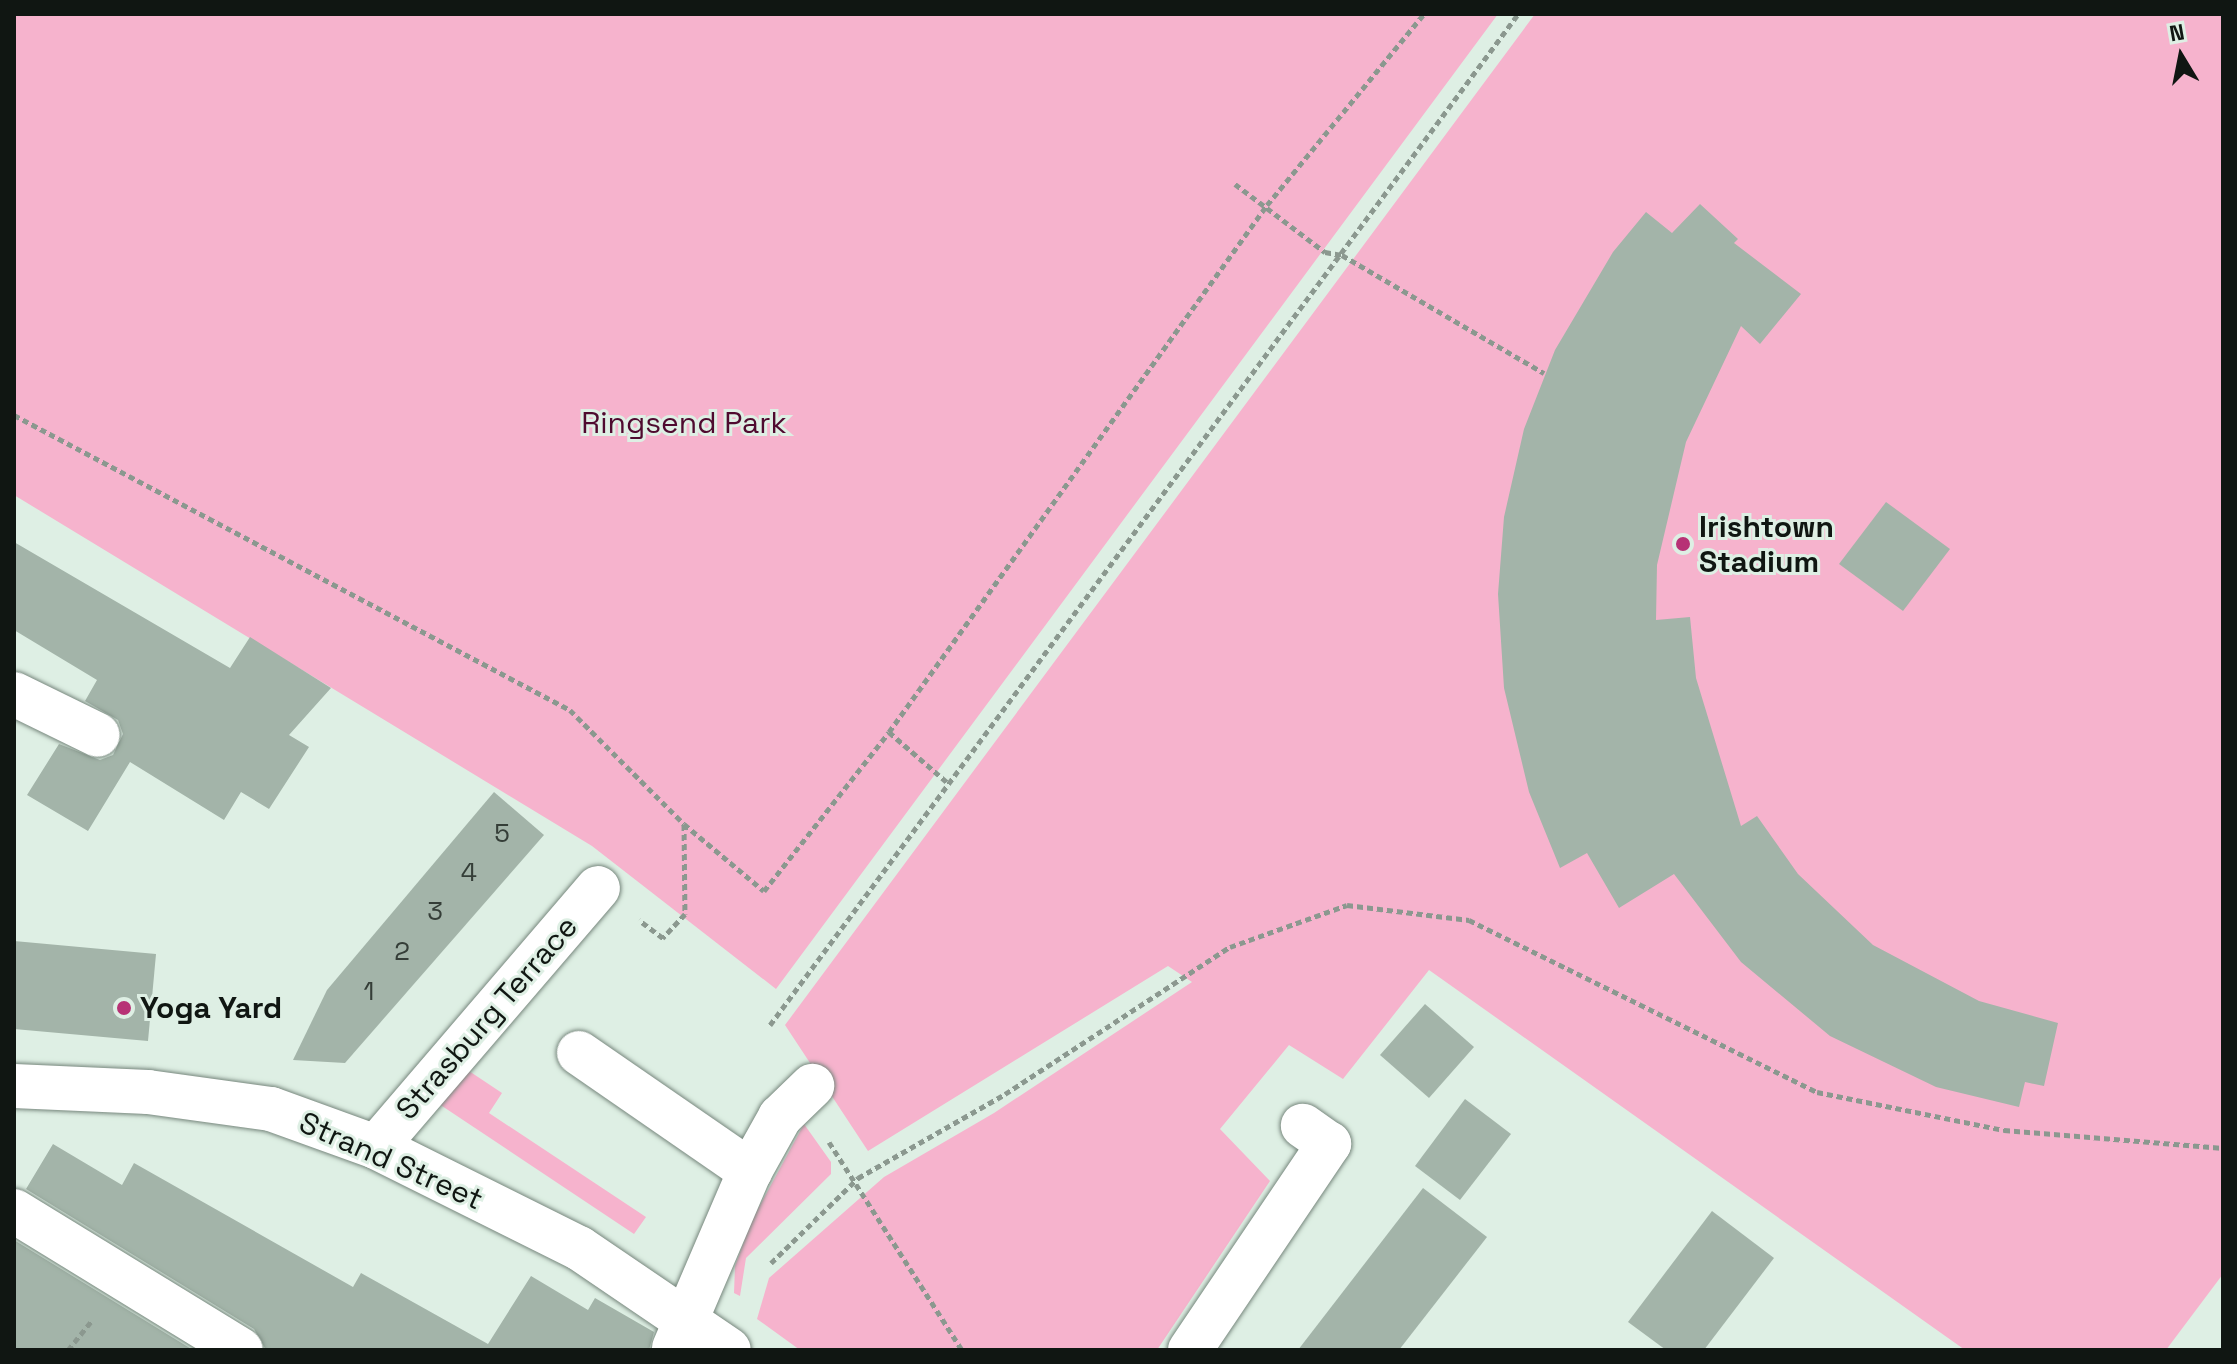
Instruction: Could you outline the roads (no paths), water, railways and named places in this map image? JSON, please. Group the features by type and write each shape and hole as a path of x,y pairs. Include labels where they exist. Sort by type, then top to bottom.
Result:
{"street":[{"path":"14,694 98,735"},
{"name":"Strasburg Terrace","path":"376,1147 598,888"},
{"path":"579,1053 750,1171"},
{"name":"Strand Street","path":"14,1086 148,1092 271,1109 376,1147 579,1248 681,1337 729,1350"},
{"path":"681,1337 750,1171 780,1117 809,1089"},
{"path":"1190,1350 1329,1144 1303,1126"},
{"path":"14,1211 241,1350"}],"place":[{"name":"Irishtown Stadium","path":"1683,544"},
{"name":"Yoga Yard","path":"124,1008"}],"park label":[{"name":"Ringsend Park","path":"684,423"}]}
